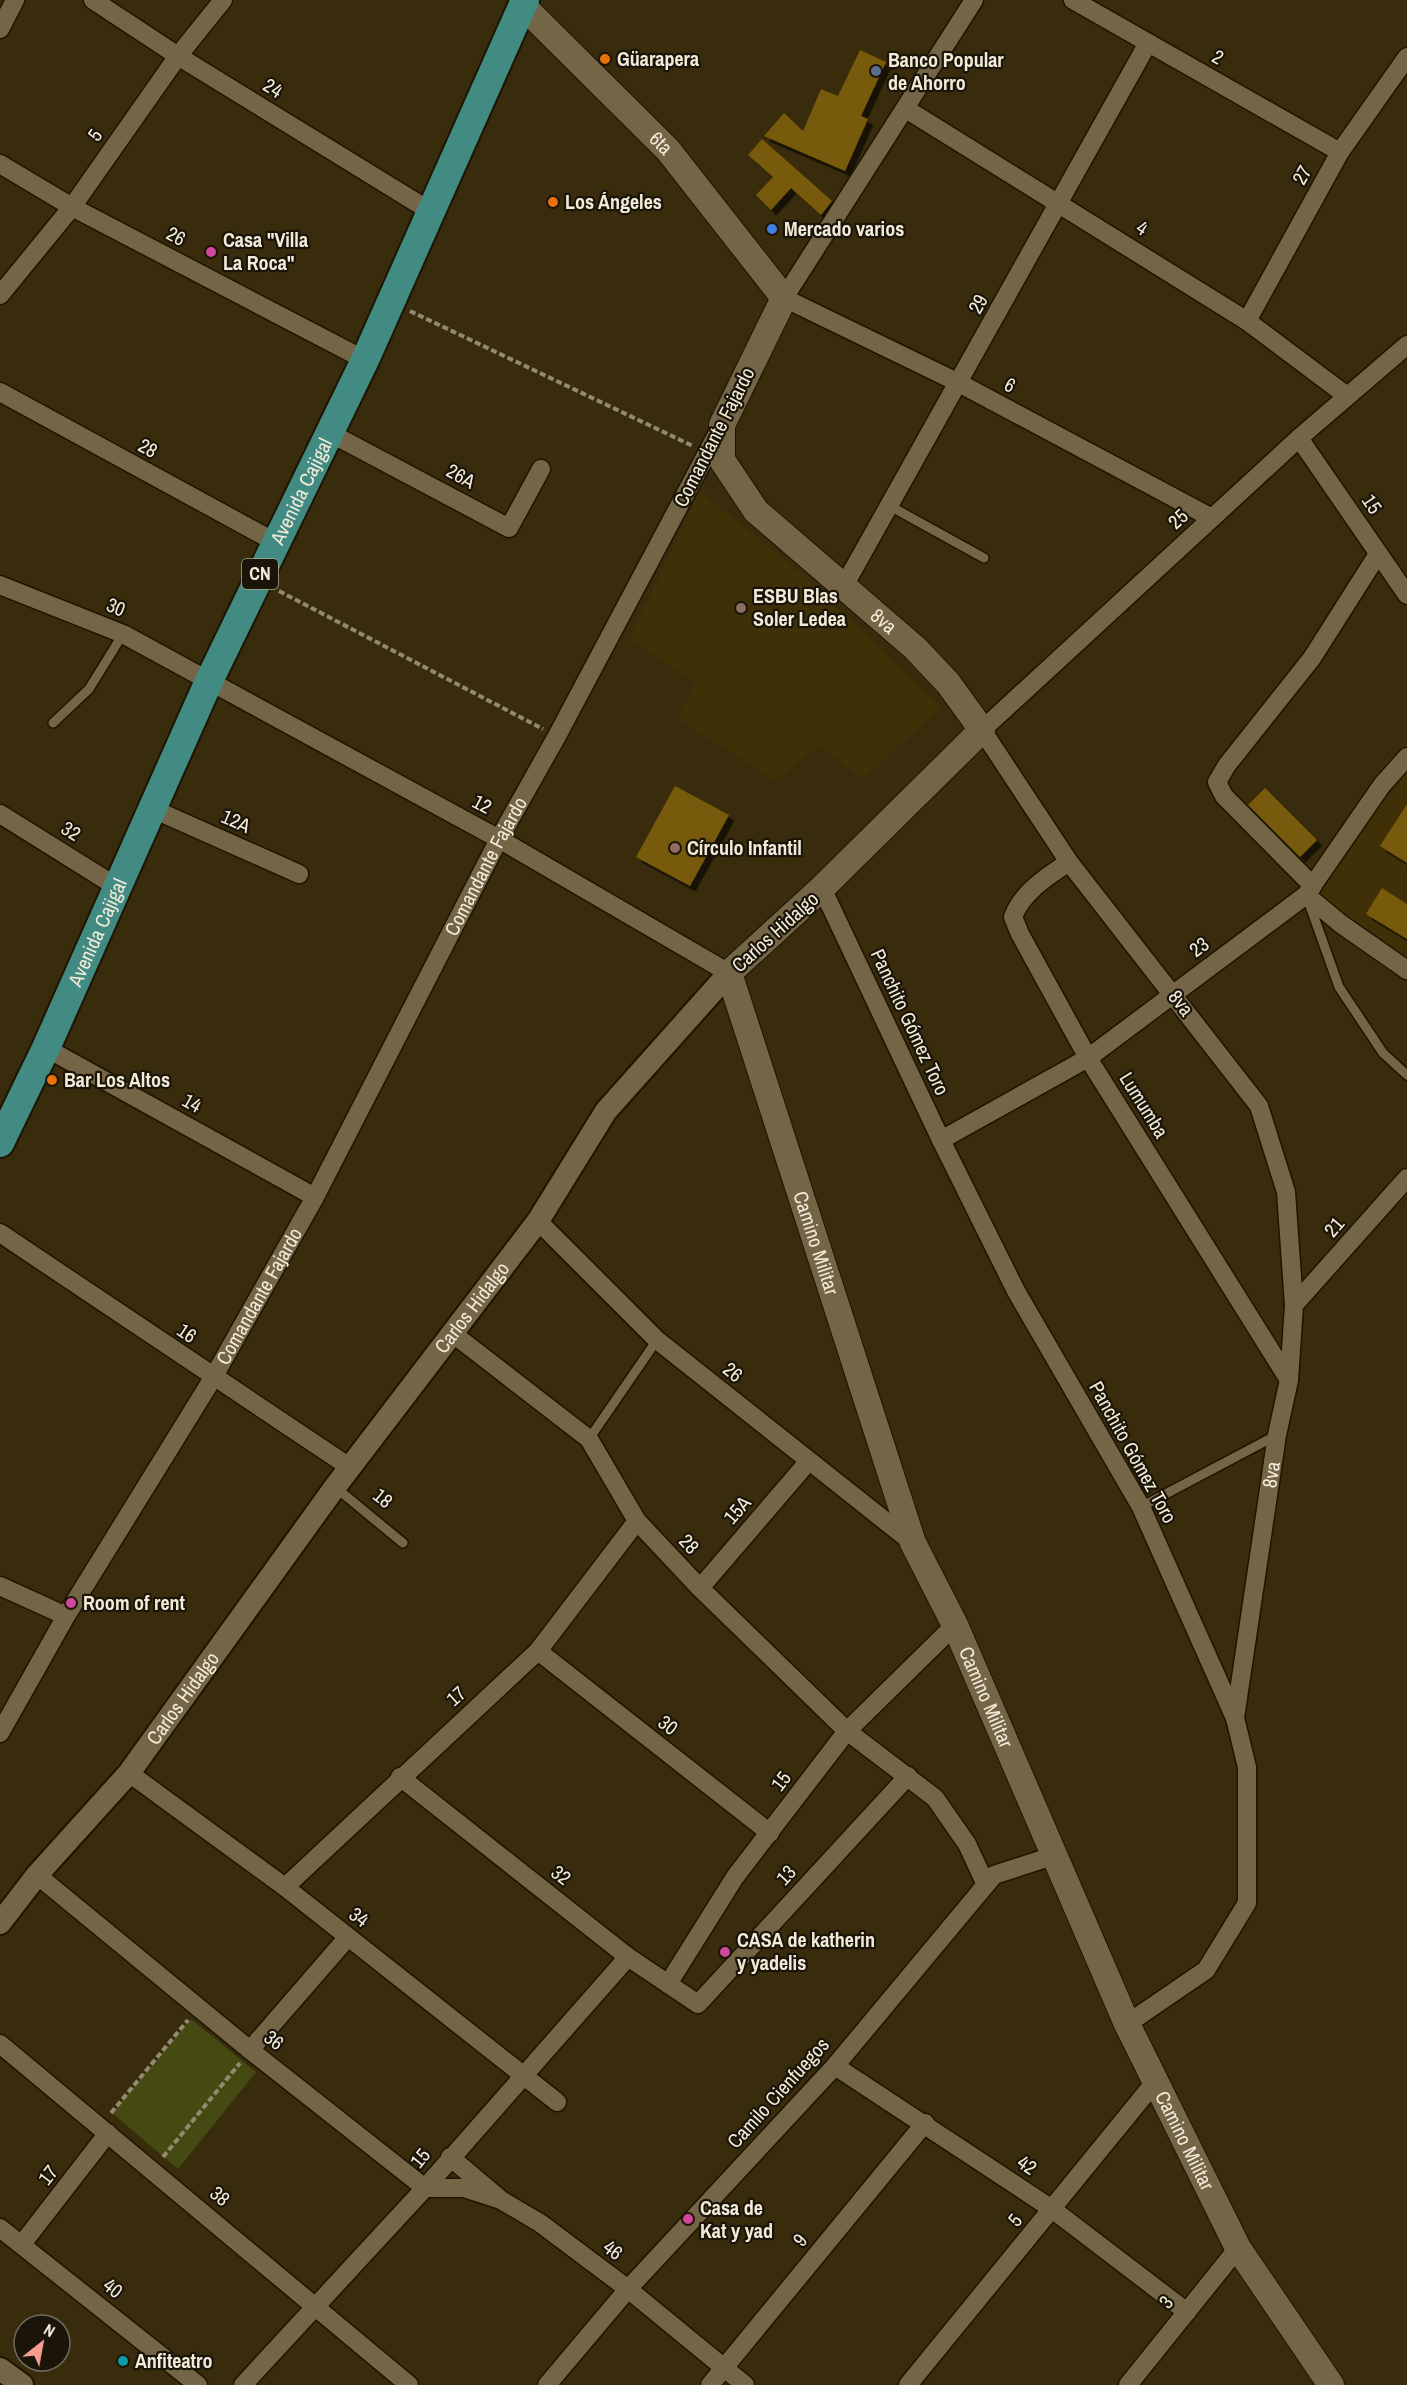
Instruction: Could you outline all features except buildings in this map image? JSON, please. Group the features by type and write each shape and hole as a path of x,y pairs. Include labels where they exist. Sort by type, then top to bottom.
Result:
{"main road":[{"name":"Avenida Cajigal","path":"0,1143 46,1047 209,681 391,302 520,2"},
{"name":"6ta","path":"520,2 668,150 784,298"},
{"name":"Comandante Fajardo","path":"722,425 784,298"},
{"name":"8va","path":"722,425 722,460 756,512 915,648 948,682 982,730"},
{"name":"Carlos Hidalgo","path":"729,973 822,888 982,730"},
{"name":"Camino Militar","path":"729,973 913,1543 955,1625 1127,2024 1155,2082 1238,2248 1331,2385"}],"street":[{"path":"0,29 15,0"},
{"name":"24","path":"93,0 178,56 430,211"},
{"name":"5","path":"0,295 72,207 178,56 223,0"},
{"name":"Comandante Fajardo","path":"784,298 974,0"},
{"name":"2","path":"1073,0 1340,152"},
{"name":"29","path":"844,586 1061,204 1148,43"},
{"name":"27","path":"1247,321 1340,152 1407,57"},
{"name":"4","path":"906,109 1247,321 1347,396"},
{"name":"26","path":"0,164 72,207 364,360"},
{"name":"6","path":"784,298 959,383 1212,518"},
{"name":"25","path":"982,730 1299,438 1407,345"},
{"name":"28","path":"0,392 275,542"},
{"name":"Comandante Fajardo","path":"0,1733 66,1616 213,1378 315,1197 499,838 557,736 722,425"},
{"name":"26A","path":"330,433 509,528 541,469"},
{"name":"15","path":"1299,438 1407,596"},
{"path":"1378,554 1312,658 1227,765 1217,782 1224,796 1341,924 1407,970"},
{"name":"30","path":"0,585 123,634 209,681"},
{"name":"12","path":"209,681 499,838 729,973"},
{"name":"8va","path":"982,730 1069,862 1259,1106 1286,1192 1294,1305 1289,1380 1277,1435 1235,1718"},
{"name":"23","path":"941,1140 1088,1058 1310,890 1382,785 1407,757"},
{"name":"12A","path":"153,809 299,874"},
{"name":"32","path":"0,814 117,887"},
{"name":"Lumumba","path":"1069,862 1044,879 1017,906 1013,917 1088,1058 1289,1380"},
{"name":"Panchito Gómez Toro","path":"822,888 941,1140 1016,1292 1142,1507 1235,1718 1247,1767 1247,1903 1206,1970 1127,2024"},
{"name":"Carlos Hidalgo","path":"0,1923 37,1875 129,1773 335,1487 538,1221 606,1111 729,973"},
{"name":"14","path":"46,1047 315,1197"},
{"name":"21","path":"1294,1305 1407,1178"},
{"name":"26","path":"538,1221 657,1340 913,1543"},
{"name":"16","path":"0,1233 213,1378 351,1468"},
{"name":"28","path":"452,1333 589,1439 637,1521 700,1588 847,1731 934,1798 967,1844 986,1885"},
{"name":"15A","path":"700,1588 808,1462"},
{"name":"17","path":"285,1887 400,1777 538,1651 637,1521"},
{"path":"0,1586 66,1616"},
{"name":"15","path":"668,1984 735,1877 847,1731 955,1625"},
{"name":"30","path":"538,1651 770,1833"},
{"name":"34","path":"129,1773 285,1887 557,2102"},
{"name":"13","path":"698,2004 908,1776"},
{"name":"32","path":"400,1777 628,1957 698,2004"},
{"name":"Camilo Cienfuegos","path":"547,2385 628,2289 836,2066 994,1875 1056,1855"},
{"name":"36","path":"37,1875 250,2050 425,2188"},
{"path":"250,2050 348,1937"},
{"name":"15","path":"243,2385 425,2188 628,1957"},
{"name":"38","path":"0,2043 409,2385"},
{"name":"42","path":"836,2066 1052,2209 1187,2312"},
{"name":"5","path":"908,2385 1155,2082"},
{"name":"9","path":"710,2385 925,2123"},
{"name":"17","path":"22,2244 105,2129"},
{"name":"46","path":"450,2157 501,2200 540,2223 628,2289 745,2385"},
{"path":"425,2188 464,2188 501,2200"},
{"name":"40","path":"0,2228 198,2385"},
{"name":"3","path":"1128,2385 1238,2248"},
{"path":"0,2369 22,2385"}],"lane":[{"path":"890,506 984,558"},
{"path":"52,723 89,689 123,634"},
{"path":"1310,890 1339,987 1383,1053 1407,1075"},
{"path":"589,1439 657,1340"},
{"path":"1142,1507 1277,1435"},
{"name":"18","path":"335,1487 403,1543"}],"path":[{"path":"391,302 707,453"},
{"path":"257,579 557,736"},
{"path":"105,2129 198,2007"},
{"path":"153,2169 250,2050"}],"shaded area":[{"name":"ESBU Blas Soler Ledea","path":"700,491 807,578 941,708 863,779 819,746 775,781 677,718 696,683 629,639"},
{"path":"1407,743 1407,957 1303,884 1381,765"}],"green space":[{"path":"191,2019 256,2072 178,2169 112,2113"}],"place":[{"name":"Güarapera","path":"605,59"},
{"name":"Banco Popular de Ahorro","path":"876,71"},
{"name":"Los Ángeles","path":"553,202"},
{"name":"Mercado varios","path":"772,229"},
{"name":"Casa \"Villa La Roca\"","path":"211,252"},
{"name":"ESBU Blas Soler Ledea","path":"741,608"},
{"name":"Círculo Infantil","path":"675,848"},
{"name":"Bar Los Altos","path":"52,1080"},
{"name":"Room of rent","path":"71,1603"},
{"name":"CASA de katherin y yadelis","path":"725,1952"},
{"name":"Casa de Kat y yad","path":"688,2219"},
{"name":"Anfiteatro","path":"123,2361"}]}
